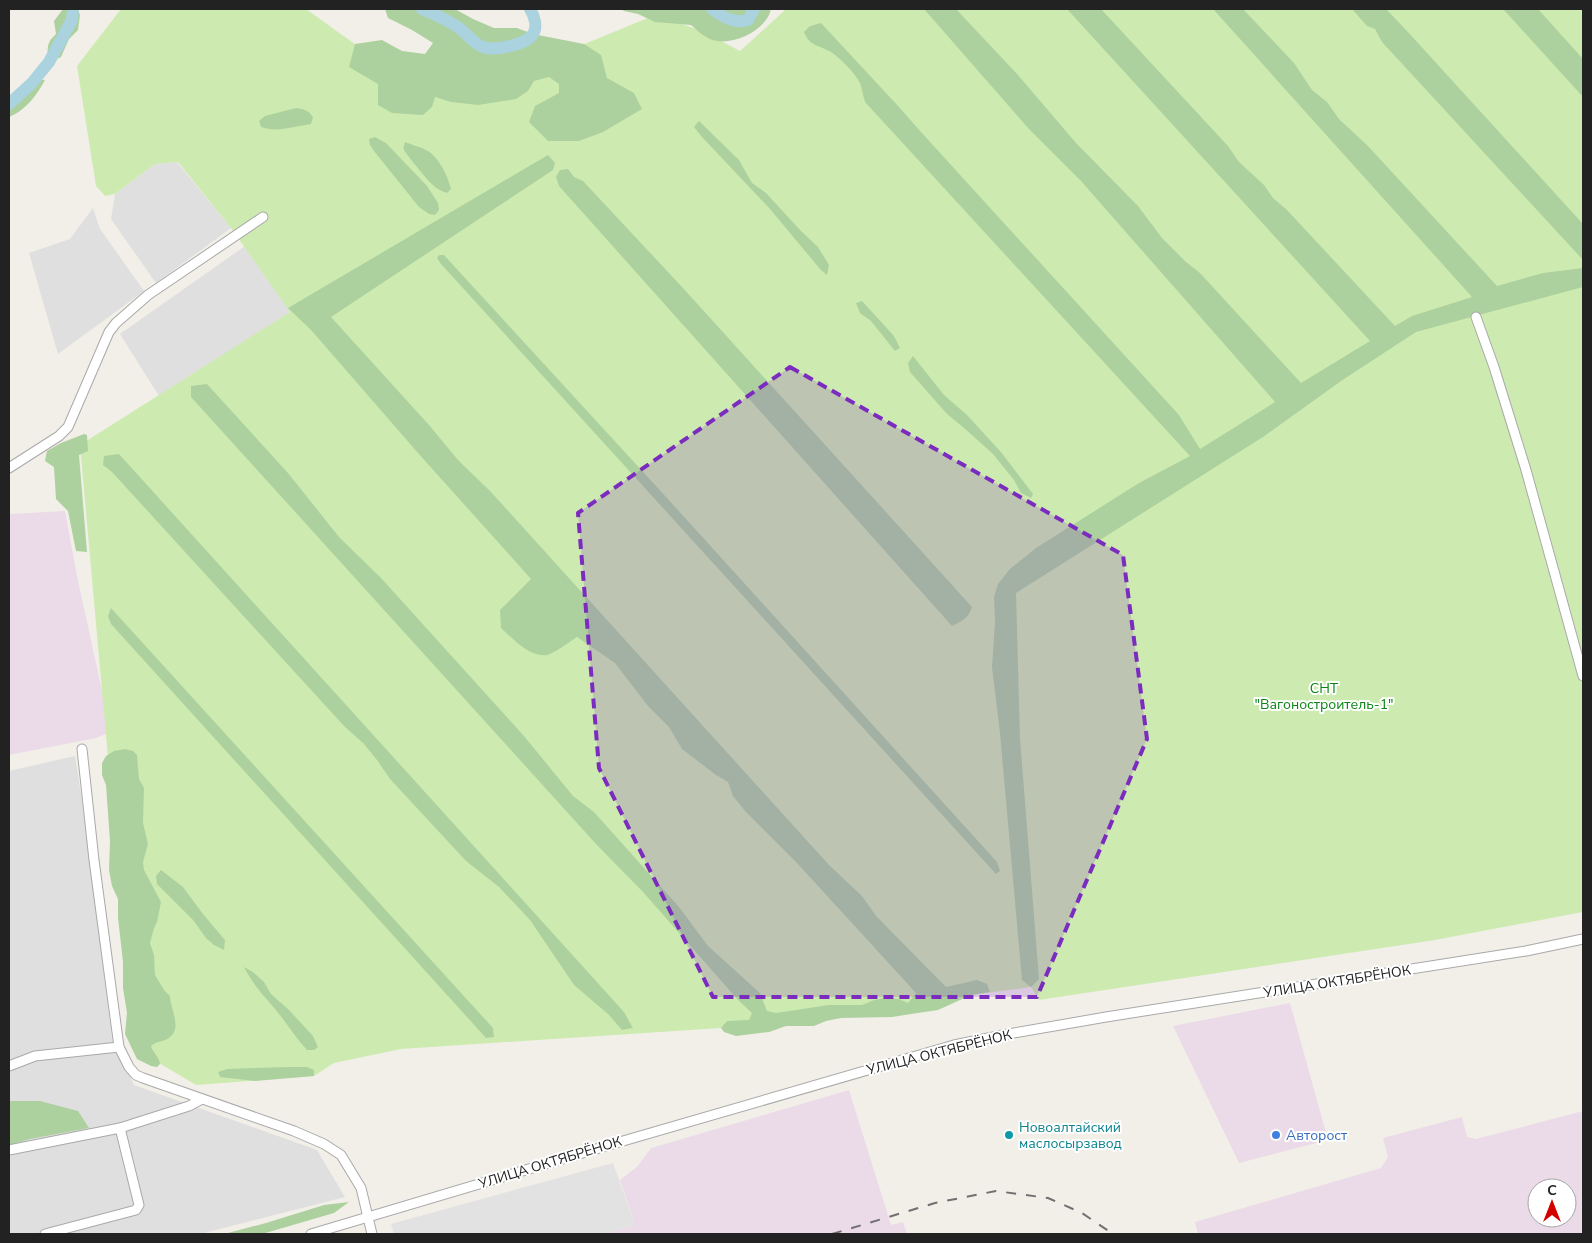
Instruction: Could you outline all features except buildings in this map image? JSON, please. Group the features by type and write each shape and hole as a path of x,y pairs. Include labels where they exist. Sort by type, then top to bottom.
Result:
{"street":[{"path":"9,468 59,436 68,427 109,332 116,323 148,295 263,217"},
{"path":"1476,317 1494,367 1528,478 1583,676"},
{"path":"82,749 94,860 119,1047 124,1059 136,1074 161,1085 294,1130 324,1144 341,1155 361,1188 372,1234"},
{"name":"УЛИЦА ОКТЯБРЁНОК","path":"311,1234 623,1140 954,1045 1106,1016 1526,951 1583,939"},
{"path":"9,1066 35,1056 119,1047"},
{"path":"9,1150 120,1128 189,1106 202,1099"},
{"path":"45,1234 136,1210 139,1205 120,1128"}],"highlighted area":[{"path":"790,367 1123,555 1147,739 1037,997 713,997 599,768 578,513"}],"shaded area":[{"path":"177,162 231,228 156,283 111,219 115,194 155,164"},
{"path":"93,208 100,229 144,291 58,354 29,253 70,239"},
{"path":"245,246 291,312 159,396 120,334"},
{"path":"65,511 111,732 96,738 9,755 9,514"},
{"path":"75,756 86,826 112,1039 134,1085 317,1150 345,1197 200,1234 9,1234 9,771"},
{"path":"1290,1003 1328,1140 1239,1163 1173,1026"},
{"path":"849,1090 891,1225 903,1222 907,1234 603,1234 635,1225 620,1180 637,1167 651,1148"},
{"path":"1583,1111 1583,1234 1198,1234 1195,1222 1381,1168 1388,1157 1383,1138 1462,1117 1467,1137 1476,1139"},
{"path":"613,1163 635,1225 603,1234 394,1234 391,1224"}],"green space":[{"path":"63,9 78,9 80,15 78,30 69,39 61,57 55,60 48,58 48,48 49,42 56,34 54,21"},
{"name":"СНТ \"Вагоностроитель-1\"","path":"121,9 306,9 377,60 519,71 655,15 702,31 740,51 784,9 1583,9 1583,912 1435,940 1039,1000 1031,987 721,1028 401,1049 334,1063 314,1076 196,1085 134,1048 80,445 290,312 231,228 178,162 155,164 115,194 105,196 96,186 77,66"},
{"path":"385,9 455,9 494,28 517,28 533,34 584,44 601,55 607,78 634,93 642,109 603,132 579,141 548,141 529,122 535,106 559,93 559,84 549,77 534,81 528,91 516,99 478,105 451,102 435,97 432,107 423,115 392,113 378,105 378,84 349,67 355,44 382,40 402,51 425,54 433,43 388,18"},
{"path":"621,9 771,9 764,23 750,34 733,40 717,41 703,35 691,25 655,22"},
{"path":"924,9 956,9 1018,75 1076,143 1138,206 1162,238 1200,273 1301,383 1370,341 1067,9 1101,9 1228,146 1239,162 1264,185 1273,198 1287,210 1395,326 1412,316 1472,297 1213,9 1243,9 1294,63 1312,90 1327,102 1339,119 1368,146 1497,286 1543,273 1583,268 1583,287 1416,332 1341,381 1263,437 1016,593 1020,739 1039,979 1031,987 1022,980 1000,733 992,667 995,623 994,597 998,584 1010,569 1036,548 1139,483 1190,456 865,102 858,79 843,62 831,52 812,43 804,32 810,26 821,23 1179,415 1200,449 1275,402 1081,181 1029,129"},
{"path":"1352,9 1386,9 1407,31 1583,224 1583,260 1382,42 1375,29 1367,26"},
{"path":"1503,9 1538,9 1583,59 1583,97"},
{"path":"37,79 45,80 34,97 20,111 9,117 9,101 25,93"},
{"path":"296,108 306,110 313,117 311,124 279,129 261,127 259,121 265,116"},
{"path":"699,121 739,160 752,183 766,193 818,247 829,265 827,275 770,209 702,137 694,127"},
{"path":"375,137 386,143 427,186 438,203 439,210 435,215 429,214 419,207 374,151 369,139"},
{"path":"405,142 428,151 436,158 450,184 451,189 447,193 439,190 417,168 404,150"},
{"path":"548,155 555,163 553,170 331,317 429,425 458,460 491,492 829,865 862,896 876,916 946,987 977,980 987,984 990,992 971,995 938,1010 892,1017 841,1018 814,1026 786,1026 769,1032 736,1036 724,1032 721,1028 727,1021 749,1020 752,1013 739,1001 643,892 596,844 191,397 191,386 207,384 288,473 339,537 381,578 524,736 573,796 594,812 679,907 708,946 760,993 767,1011 776,1013 829,1005 862,1005 885,998 899,999 908,1003 916,993 797,863 746,812 733,796 728,782 682,749 669,727 648,706 615,663 577,637 550,654 541,655 534,653 516,642 501,628 500,610 531,579 311,330 288,308"},
{"path":"568,169 574,177 583,181 683,288 972,607 965,619 952,626 559,186 556,177 560,170"},
{"path":"439,255 444,255 667,498 997,862 1000,871 996,874 441,264 437,258"},
{"path":"862,301 894,336 900,348 895,351 871,321 860,313 856,303"},
{"path":"913,356 944,395 967,415 1001,452 1033,494 1031,498 1021,493 1014,480 993,454 947,414 910,372 908,363"},
{"path":"84,434 87,435 88,451 79,455 87,552 76,551 68,511 56,499 54,467 45,461 47,451"},
{"path":"119,454 624,1012 633,1028 622,1030 608,1014 574,985 530,920 499,887 466,861 390,779 364,744 344,726 112,472 103,465 104,456"},
{"path":"111,608 493,1028 494,1037 486,1038 111,624 108,616"},
{"path":"125,749 133,751 137,755 139,779 144,788 143,823 148,844 143,862 144,870 161,902 150,943 154,955 155,975 170,996 175,1018 173,1034 169,1038 151,1046 160,1064 157,1067 137,1059 125,1034 127,1013 123,988 118,899 112,886 109,870 110,841 106,785 102,775 102,763 106,756 114,751"},
{"path":"161,870 183,887 225,940 224,950 206,938 193,920 157,884 156,876"},
{"path":"244,967 264,982 271,994 313,1036 318,1047 314,1050 307,1050 258,989"},
{"path":"307,1067 314,1070 314,1076 255,1081 220,1077 218,1072 227,1069"},
{"path":"9,1101 40,1101 78,1111 89,1128 30,1139 9,1145"},
{"path":"349,1202 334,1213 262,1234 224,1234 324,1205"}],"waterway":[{"path":"9,104 32,83 49,62 72,20 73,9"},
{"path":"422,9 455,25 479,46 488,48 510,46 529,38 533,34 535,25 530,9"},
{"path":"712,9 725,17 738,21 748,20 754,9"}],"railway":[{"path":"832,1234 935,1203 996,1191 1048,1198 1082,1213 1113,1234"}],"place":[{"name":"Новоалтайский маслосырзавод","path":"1009,1135"},
{"name":"Авторост","path":"1276,1135"}]}
